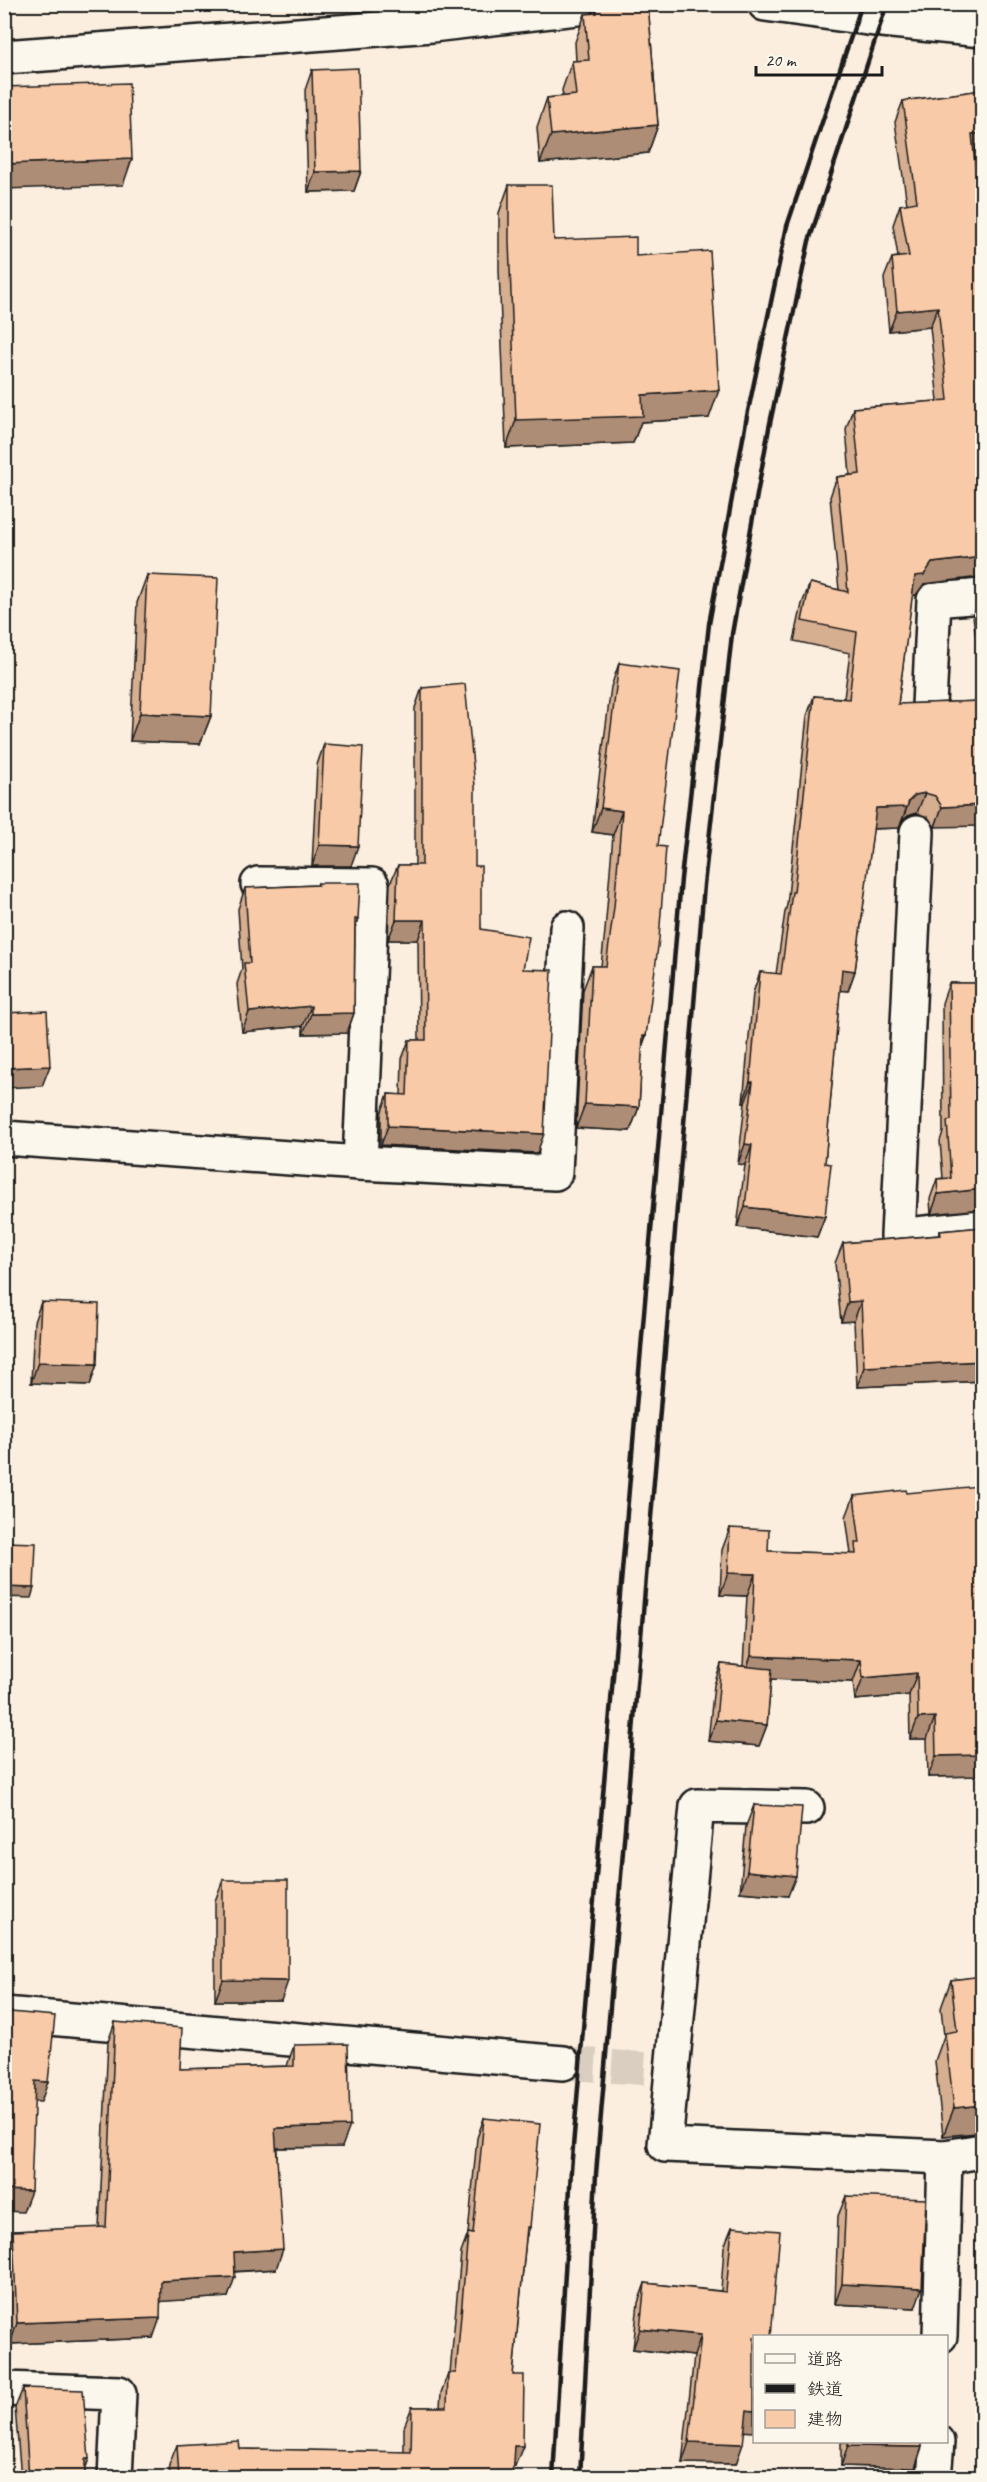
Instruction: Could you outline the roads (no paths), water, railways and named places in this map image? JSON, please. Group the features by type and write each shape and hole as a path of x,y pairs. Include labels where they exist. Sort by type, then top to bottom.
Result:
{"street":[{"path":"4,57 432,25 611,4"},
{"path":"765,4 882,20 982,30"},
{"path":"929,706 934,600 982,596"},
{"path":"916,832 897,1236 982,1227"},
{"path":"258,884 372,885 360,1163"},
{"path":"4,1138 360,1163 555,1173 567,928"},
{"path":"807,1808 697,1806 664,2145 945,2157 982,2151"},
{"path":"4,2014 563,2063"},
{"path":"643,2152 650,2069"},
{"path":"940,2335 945,2157"},
{"path":"4,2389 119,2393 116,2478"},
{"path":"934,2478 937,2443"}],"tunnel":[{"path":"563,2063 650,2069"}],"railway":[{"path":"553,2478 571,2170 681,879 709,624 747,416 787,226 862,4"},
{"path":"580,2478 596,2174 704,885 732,634 769,428 809,241 887,4"}]}
